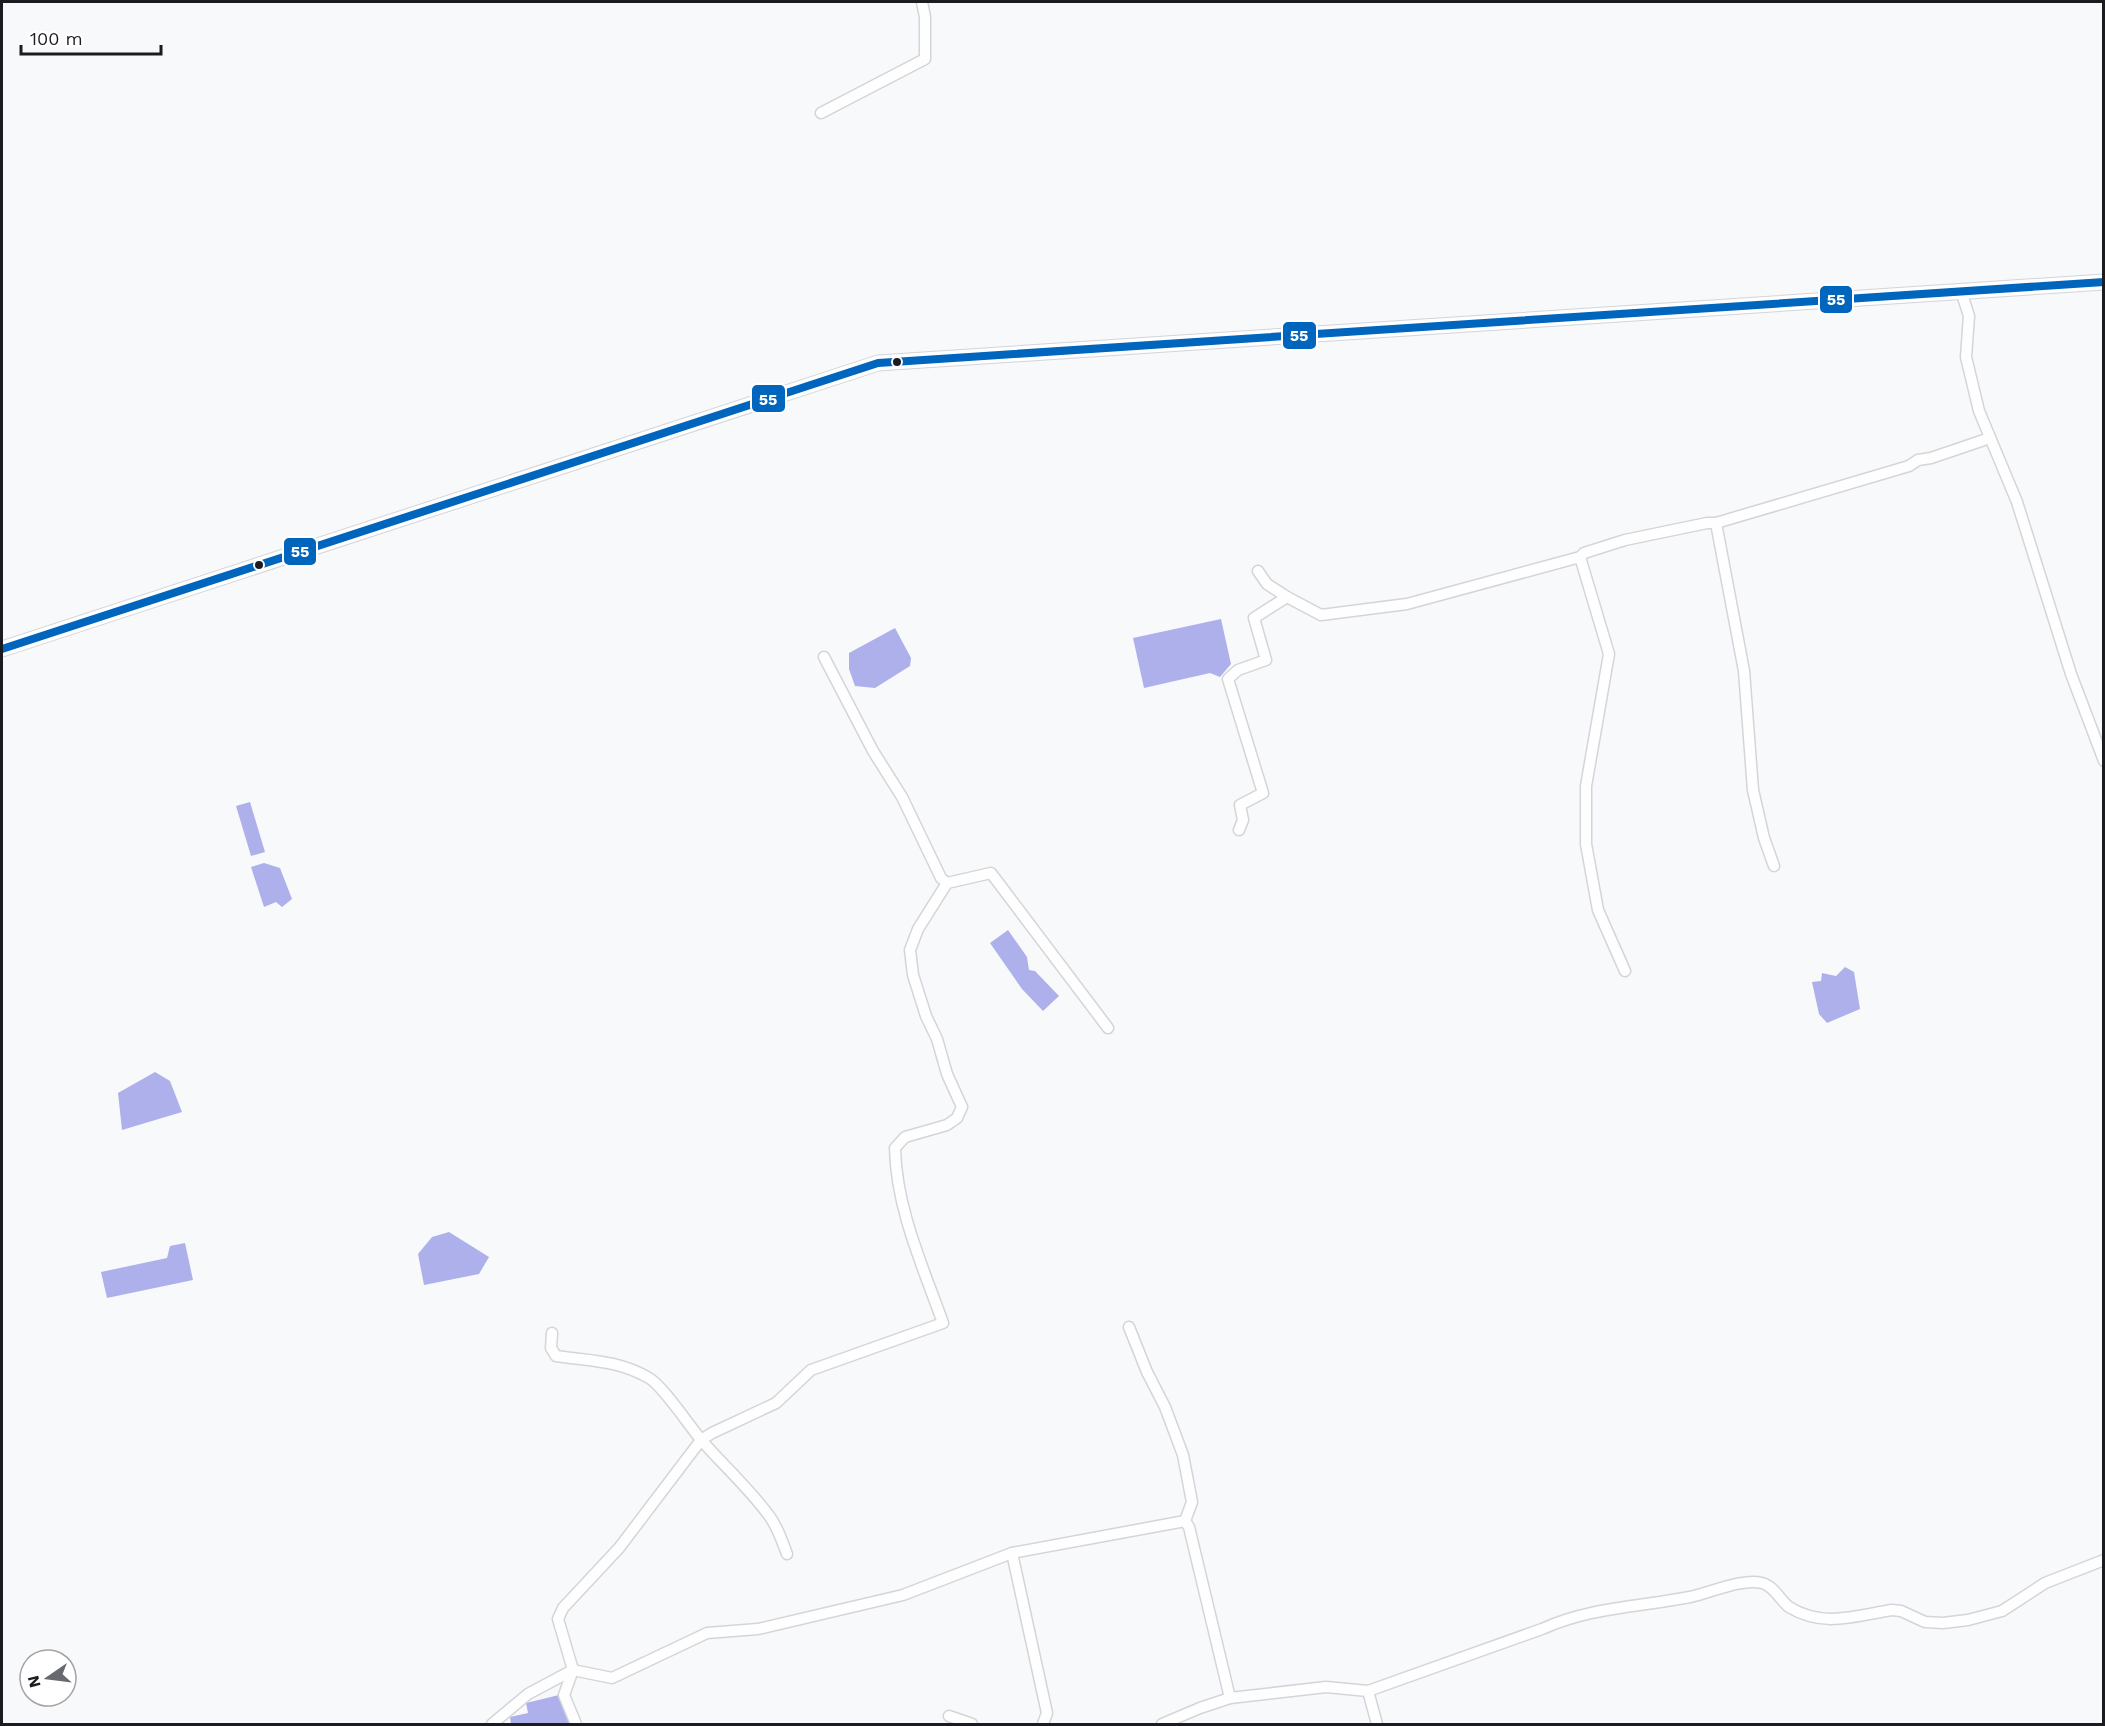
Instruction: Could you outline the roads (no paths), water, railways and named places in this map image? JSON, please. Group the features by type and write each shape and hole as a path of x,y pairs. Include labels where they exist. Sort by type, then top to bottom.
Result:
{"main road":[{"path":"2,649 878,363 2103,282"}],"street":[{"path":"821,113 925,59 925,17 922,2"},
{"path":"1962,291 1969,316 1966,357 1972,388 1979,411 2017,502 2071,674 2103,761"},
{"path":"1258,571 1267,584 1322,615 1407,604 1580,557 1584,553 1625,540 1716,523 1909,466 1918,460 1931,458 1984,440"},
{"path":"1716,523 1744,671 1753,790 1764,838 1774,866"},
{"path":"1580,557 1609,654 1586,786 1586,844 1598,910 1625,971"},
{"path":"1239,830 1243,820 1240,806 1263,793 1228,679 1238,670 1266,660 1254,618 1287,597"},
{"path":"824,657 873,751 902,797 941,878 947,883"},
{"path":"576,1725 564,1695 573,1670 558,1619 563,1608 619,1548 701,1440 776,1403 811,1370 943,1323 909,1228 896,1165 896,1148 905,1137 947,1125 957,1118 962,1107 947,1074 937,1039 926,1016 913,975 910,950 918,929 947,883 991,873 1108,1029"},
{"path":"1129,1327 1147,1372 1165,1407 1183,1455 1191,1502 1185,1521"},
{"path":"552,1333 551,1348 556,1356 617,1364 653,1380 701,1440 772,1519 787,1554"},
{"path":"492,1725 528,1694 573,1670 612,1677 707,1633 758,1629 903,1595 1012,1552 1185,1521"},
{"path":"1185,1521 1189,1527 1230,1698"},
{"path":"1012,1552 1047,1713 1043,1725"},
{"path":"1162,1725 1230,1698 1326,1687 1368,1691 1542,1629 1566,1618 1689,1597 1750,1582 1764,1583 1776,1592 1785,1604 1798,1612 1826,1620 1892,1610 1901,1611 1925,1622 1943,1623 1968,1620 2002,1611 2045,1583 2103,1560"},
{"path":"1368,1691 1377,1725"},
{"path":"949,1716 972,1725"}],"water":[{"path":"1221,619 1231,664 1220,677 1210,673 1144,688 1133,638"},
{"path":"895,628 911,658 910,666 875,688 855,686 849,669 849,653"},
{"path":"250,802 265,852 251,856 236,806"},
{"path":"264,863 280,868 292,899 282,907 276,902 264,907 251,867"},
{"path":"1008,930 1027,957 1029,970 1035,971 1059,996 1043,1011 1022,989 990,943"},
{"path":"1845,967 1854,972 1860,1009 1827,1023 1819,1014 1812,982 1821,981 1822,973 1836,976"},
{"path":"155,1072 170,1081 182,1112 122,1130 118,1093"},
{"path":"449,1232 489,1257 479,1274 424,1285 418,1254 432,1237"},
{"path":"185,1243 193,1280 107,1298 101,1272 167,1258 170,1246"},
{"path":"559,1695 574,1724 511,1724 510,1717 528,1713 526,1703"}]}
